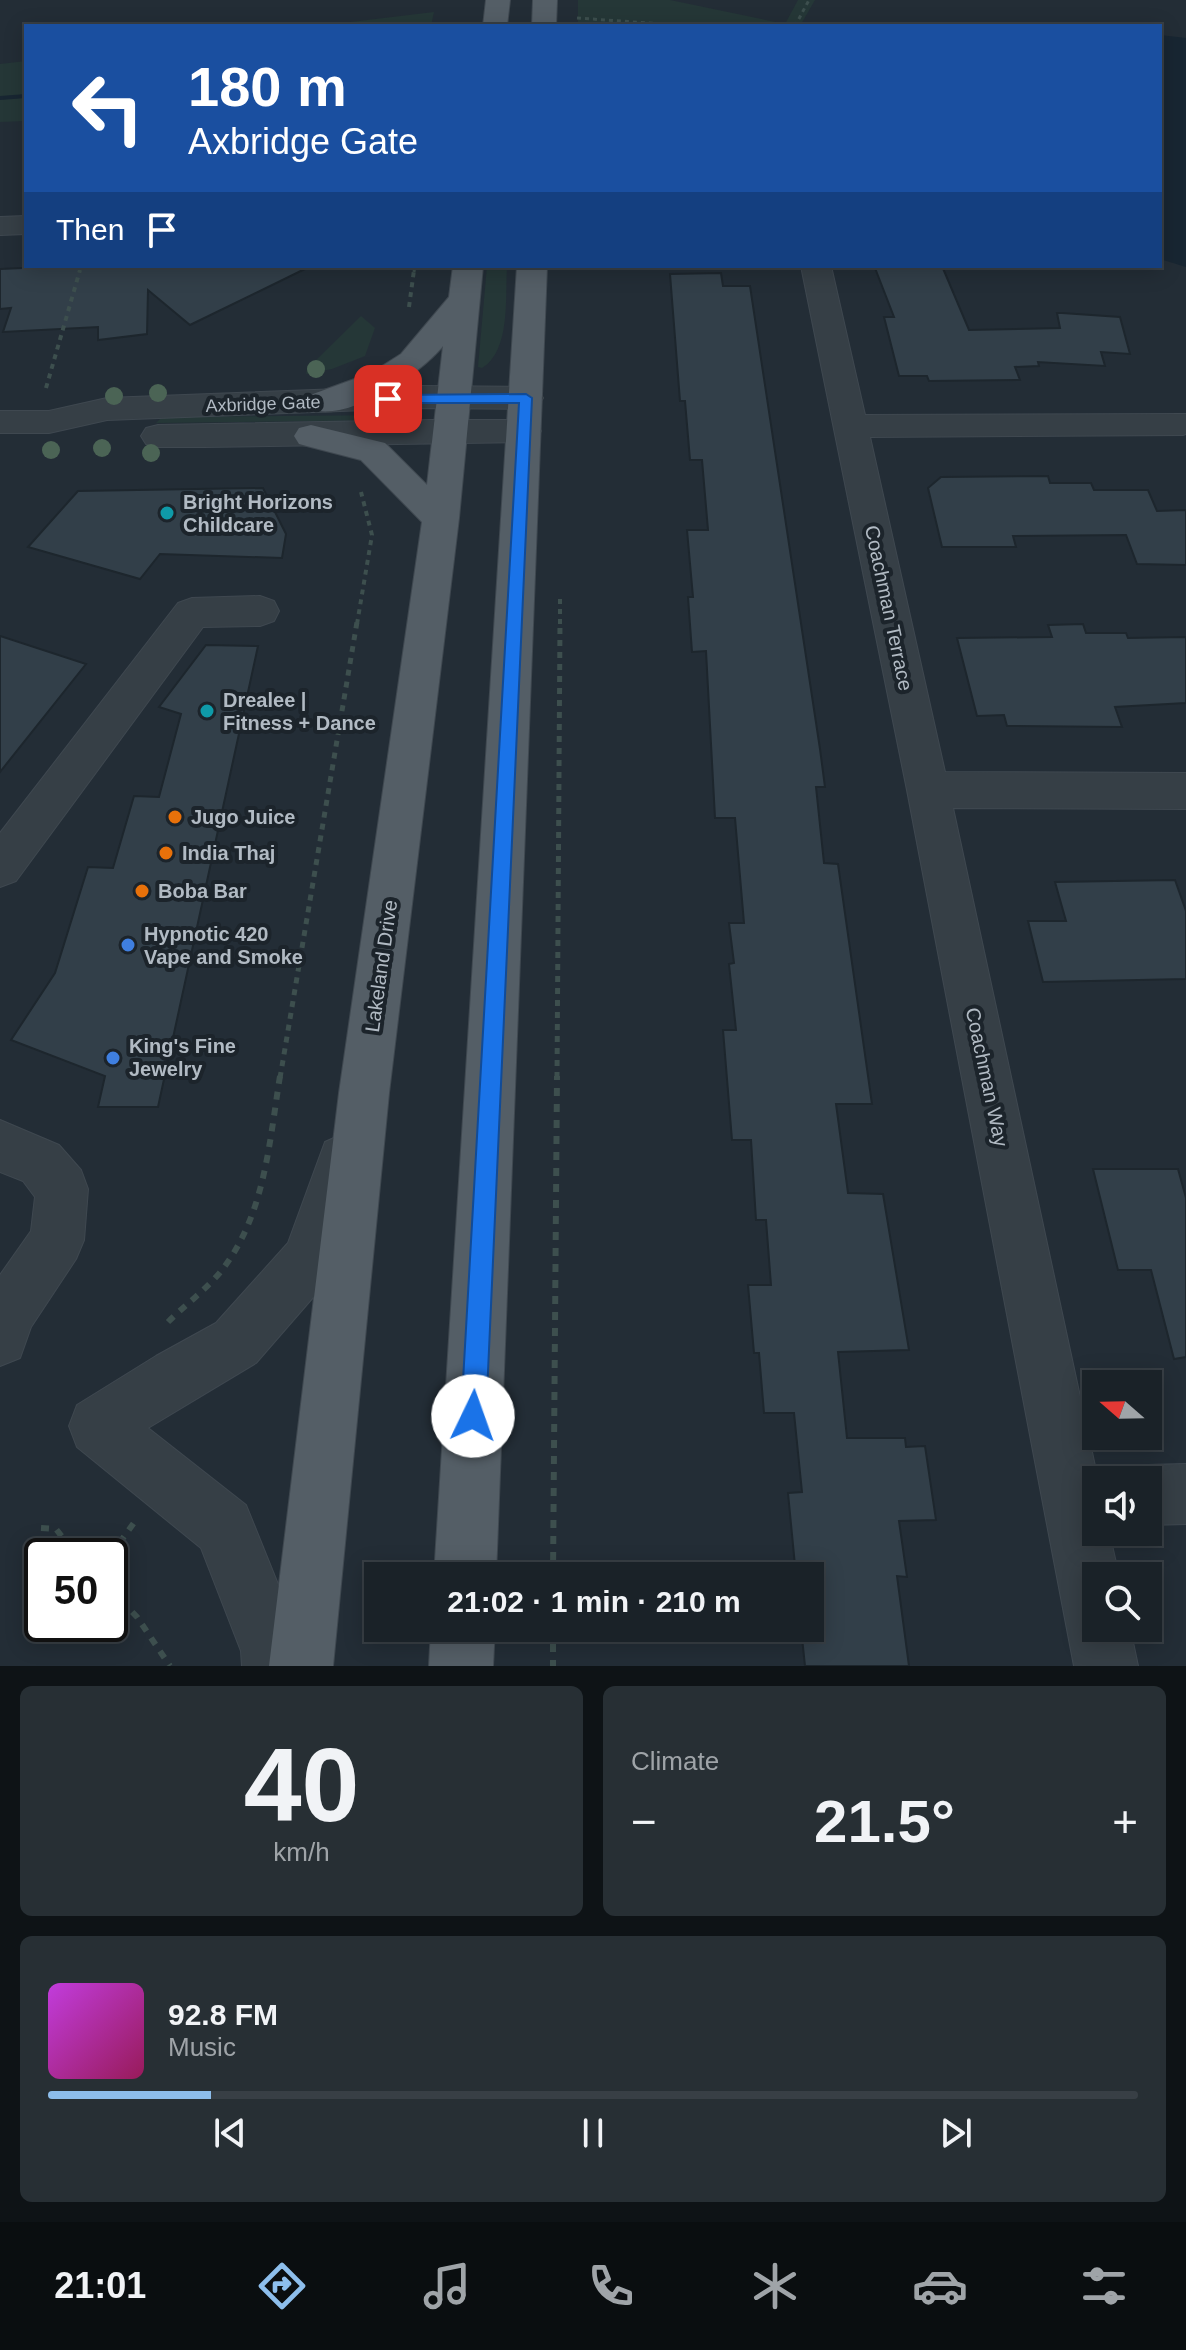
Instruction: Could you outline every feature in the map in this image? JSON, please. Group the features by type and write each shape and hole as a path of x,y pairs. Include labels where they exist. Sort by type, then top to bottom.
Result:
{"main road":[{"path":"495,24 498,0"},
{"path":"544,24 545,0"},
{"name":"Lakeland Drive","path":"301,1666 364,1093 441,518 468,268"},
{"path":"466,1562 532,268"},
{"path":"325,402 387,378 404,367 425,349 464,299"},
{"path":"311,436 373,451 441,518"},
{"path":"461,1666 462,1642"}],"street":[{"path":"0,226 24,225"},
{"name":"Coachman Terrace","path":"816,268 928,790"},
{"name":"Axbridge Gate","path":"0,422 47,407 107,409 325,402 452,414 525,414"},
{"name":"Axbridge Gate","path":"47,407 102,436 311,436 452,414"},
{"path":"851,426 1183,424"},
{"path":"0,867 192,613 260,611"},
{"path":"928,790 1186,791"},
{"name":"Coachman Way","path":"928,790 1082,1483"},
{"path":"274,1666 273,1651 224,1527 98,1426 176,1376 236,1343 310,1260 364,1093"},
{"path":"0,1146 41,1163 62,1189 57,1240 6,1315 0,1338"},
{"path":"1162,1495 1186,1494"},
{"path":"1101,1642 1106,1666"}],"path":[{"path":"796,24 809,0"},
{"path":"571,18 662,24"},
{"path":"47,407 81,268"},
{"path":"167,1322 221,1271 246,1231 260,1197 372,535 361,492"},
{"path":"553,1562 560,580"},
{"path":"41,1528 56,1529 63,1538"},
{"path":"128,1608 170,1666"},
{"path":"553,1642 553,1666"}],"shaded area":[{"path":"578,0 670,0 785,24 578,24"},
{"path":"798,0 815,0 801,24 785,24"},
{"path":"434,12 431,24 334,24"},
{"path":"24,61 24,121 0,122 0,64"},
{"path":"487,268 507,268 502,336 491,360 482,368 478,367"},
{"path":"361,316 375,328 365,356 332,369 306,374 307,369"},
{"path":"400,416 401,420 156,423 162,417"}],"water":[{"path":"1162,35 1186,38 1186,267 1162,260"}],"building":[{"path":"307,268 190,325 148,290 147,334 98,340 98,327 3,332 11,308 0,309 0,269"},
{"path":"875,268 943,268 969,330 1060,328 1057,313 1120,317 1130,354 1101,352 1105,366 1038,362 1039,366 1015,367 1020,380 929,381 927,376 899,376 884,317 894,317"},
{"path":"721,273 723,286 750,286 825,787 816,787 824,863 838,864 872,1104 836,1104 848,1193 883,1194 909,1350 838,1352 847,1438 905,1438 906,1447 925,1446 936,1520 899,1521 907,1577 897,1576 909,1666 805,1666 802,1642 824,1642 824,1562 795,1562 788,1493 802,1492 794,1413 764,1413 759,1353 754,1353 748,1285 771,1285 766,1220 756,1220 751,1140 732,1140 723,1030 736,1030 729,964 734,963 729,923 744,923 735,818 715,818 706,651 692,652 688,597 693,597 687,530 708,530 702,460 690,460 685,401 680,401 670,274"},
{"path":"1048,476 1050,483 1091,483 1094,490 1148,490 1157,511 1186,510 1186,565 1137,564 1126,535 1013,536 1016,547 942,547 928,488 941,477"},
{"name":"Bright Horizons Childcare","path":"263,488 286,534 282,558 160,554 140,579 28,547 78,491"},
{"path":"1083,624 1086,633 1126,633 1128,638 1186,637 1186,703 1115,707 1122,727 1007,726 1004,715 977,716 957,638 1052,637 1048,625"},
{"path":"0,636 86,664 0,772"},
{"path":"206,645 258,646 158,1107 98,1107 105,1076 11,1040 55,973 88,867 113,868 134,796 159,797 181,714 159,707"},
{"path":"1175,880 1186,911 1186,979 1043,982 1028,921 1066,921 1055,882"},
{"path":"1093,1169 1178,1169 1186,1198 1186,1357 1174,1359 1151,1270 1118,1270"}],"waterway":[{"path":"0,98 24,96"}],"place":[{"name":"Bright Horizons Childcare","path":"167,513"},
{"name":"Drealee | Fitness + Dance","path":"207,711"},
{"name":"Jugo Juice","path":"175,817"},
{"name":"India Thaj","path":"166,853"},
{"name":"Boba Bar","path":"142,891"},
{"name":"Hypnotic 420 Vape and Smoke","path":"128,945"},
{"name":"King's Fine Jewelry","path":"113,1058"}],"route":[{"path":"388,399 526,398 473,1416"}]}
